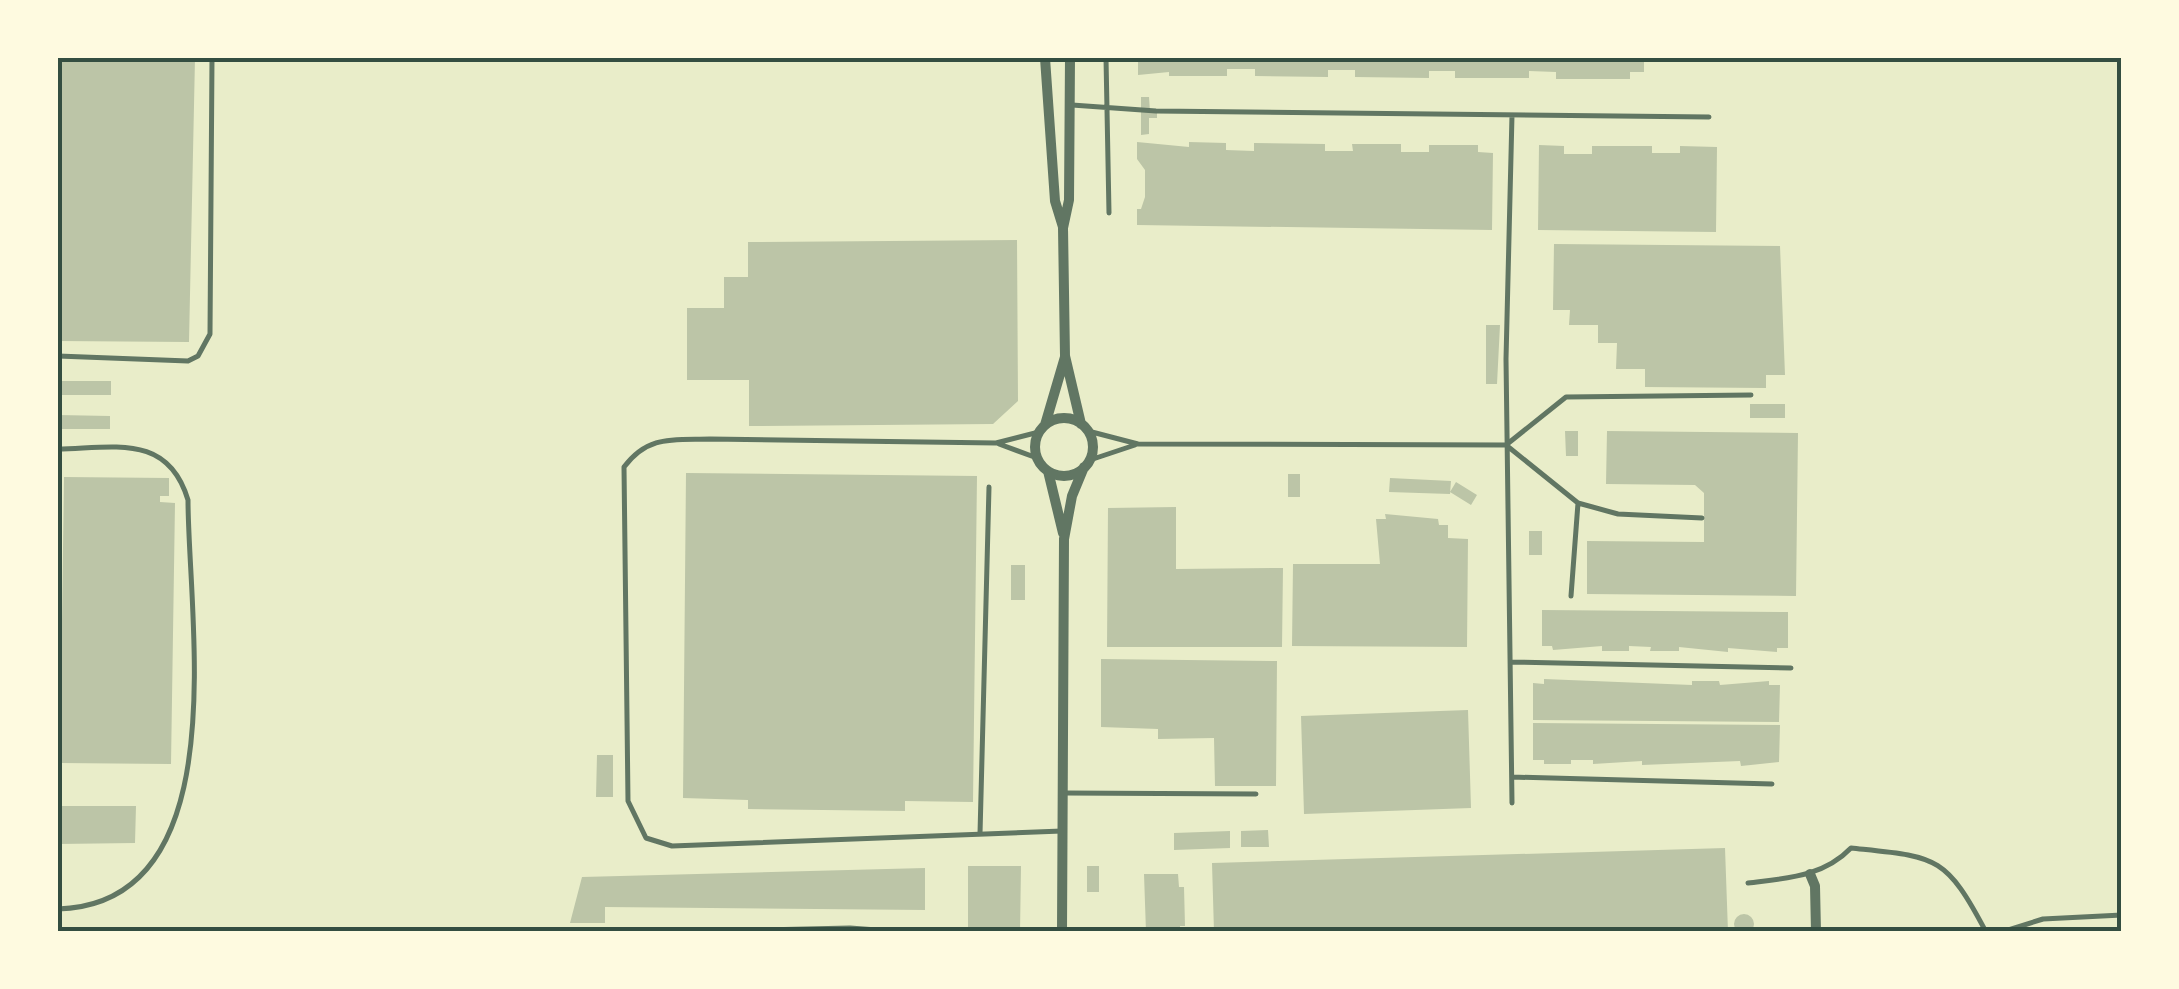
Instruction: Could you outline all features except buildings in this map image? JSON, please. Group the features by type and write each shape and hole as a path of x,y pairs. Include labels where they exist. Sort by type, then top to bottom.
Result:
{"street":[{"path":"1045,58 1055,200 1063,228"},
{"path":"1062,932 1064,538 1072,496 1092,450 1065,356 1063,228 1069,200 1070,58"},
{"path":"1064,538 1048,472 1037,458 1042,428 1065,356"},
{"path":"1042,428 1063,418 1084,427"},
{"path":"1048,472 1067,476 1087,464"},
{"path":"1810,874 1816,886 1816,932"}],"lane":[{"path":"58,356 188,361 206,345 210,334 212,58"},
{"path":"1106,58 1109,214"},
{"path":"1070,105 1709,118"},
{"path":"1512,115 1506,444 1512,803"},
{"path":"1084,427 1138,444 1506,444 1566,397 1751,396"},
{"path":"1042,428 996,443 664,440 638,447 624,467 628,801 646,838 672,846 1062,830"},
{"path":"996,443 1037,458"},
{"path":"1087,464 1138,444"},
{"path":"1506,444 1578,503 1618,514 1702,518"},
{"path":"58,449 144,450 160,455 178,474 188,500 193,724 178,816 147,872 116,896 58,909"},
{"path":"980,834 989,487"},
{"path":"1570,596 1578,503"},
{"path":"1512,662 1790,668"},
{"path":"1512,777 1772,784"},
{"path":"1062,792 1256,794"},
{"path":"1748,883 1810,874 1836,863 1851,848 1916,855 1960,884 1986,932"},
{"path":"2002,932 2043,919 2122,916"},
{"path":"677,932 850,928 904,932"}]}
